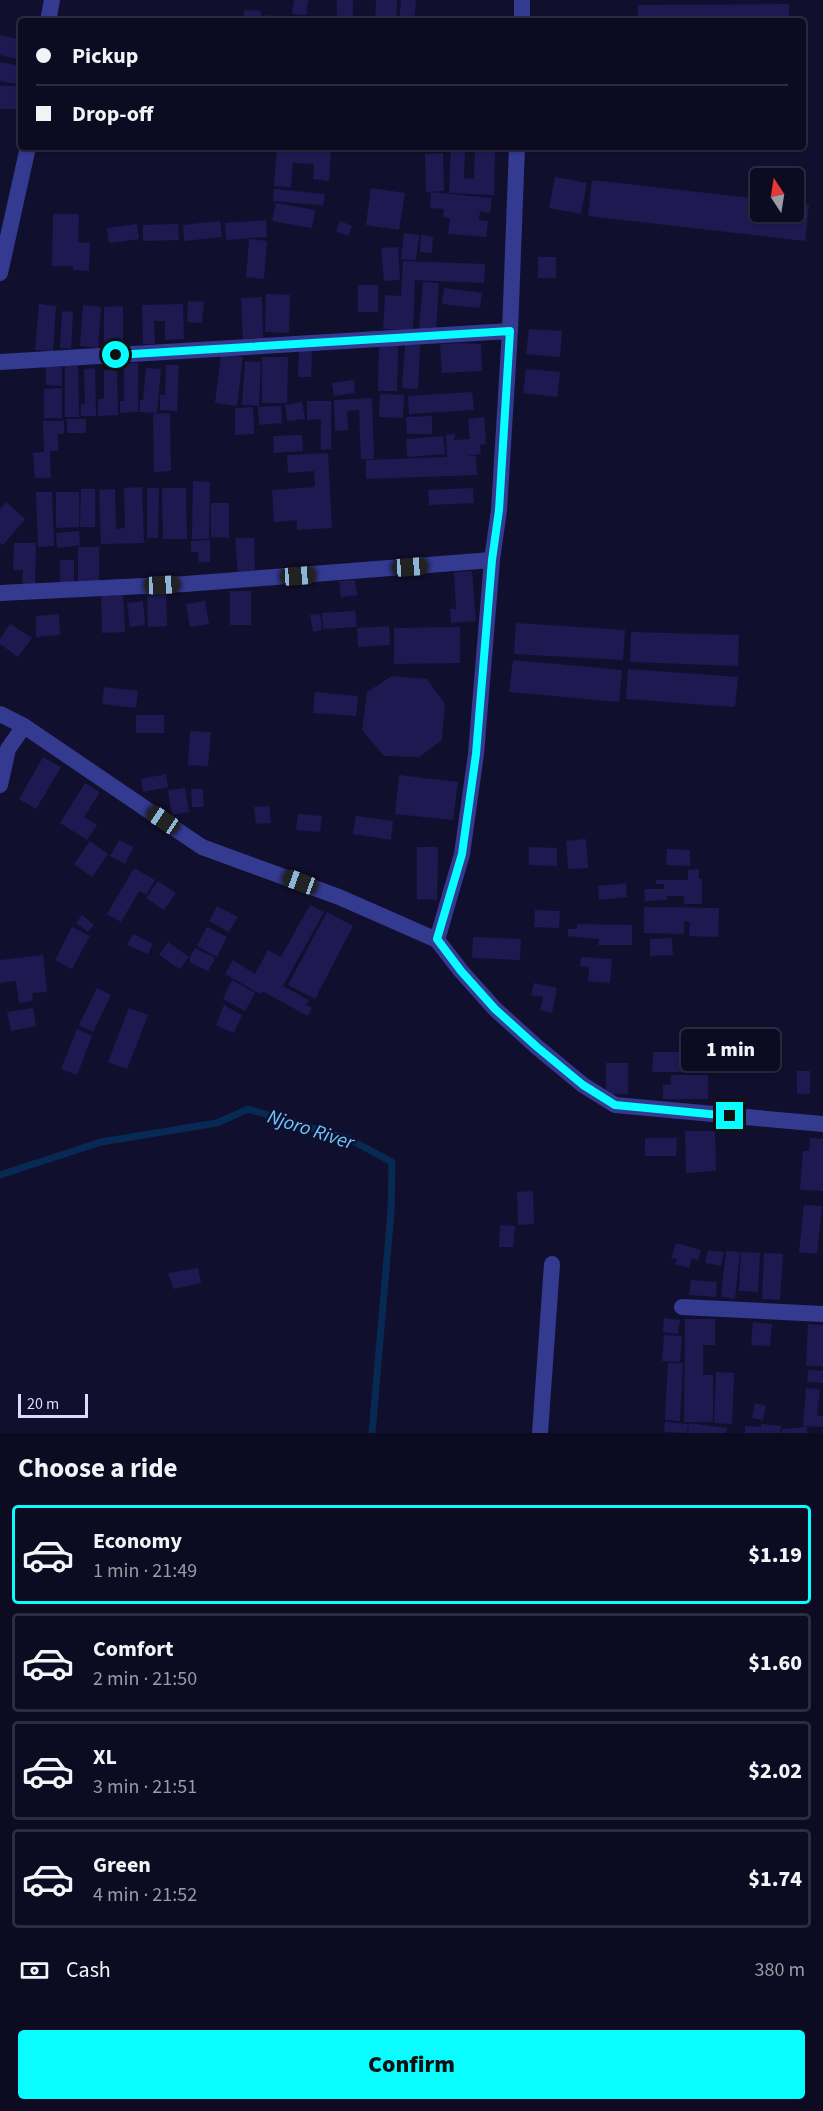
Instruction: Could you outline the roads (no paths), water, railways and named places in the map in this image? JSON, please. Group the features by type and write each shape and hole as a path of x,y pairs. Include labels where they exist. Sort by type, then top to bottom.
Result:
{"street":[{"path":"49,18 52,0"},
{"path":"522,0 522,18"},
{"path":"0,273 27,150"},
{"path":"437,939 462,854 476,754 492,560 499,510 510,331 517,150"},
{"path":"0,362 510,331"},
{"path":"0,593 185,584 492,560"},
{"path":"0,714 24,726 202,847 339,897 437,939 461,971 495,1009 583,1085 615,1105 823,1124"},
{"path":"0,785 8,749 24,726"},
{"path":"540,1433 552,1264"},
{"path":"682,1306 823,1314"}],"waterway":[{"name":"Njoro River","path":"0,1175 101,1142 217,1123 248,1109 349,1139 392,1162 391,1212 372,1433"}]}
